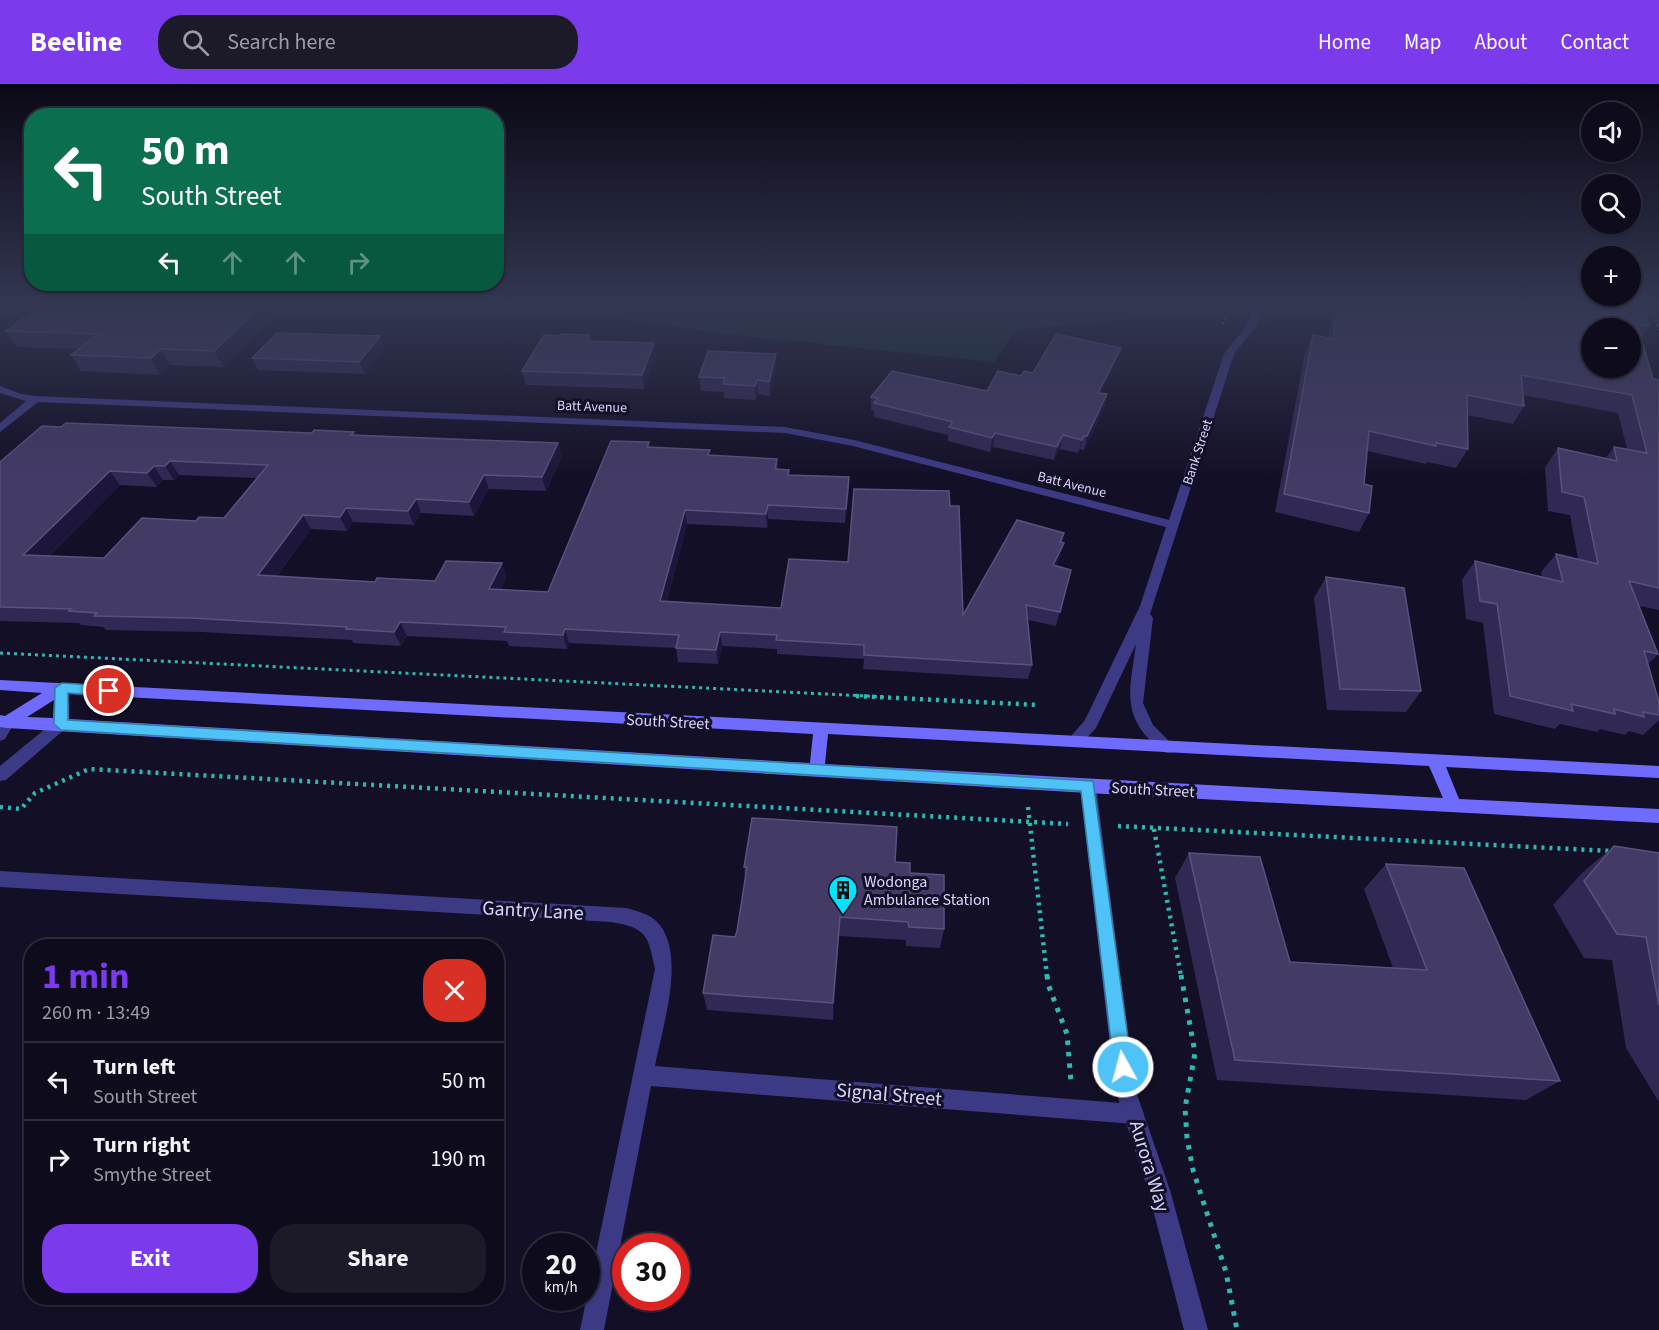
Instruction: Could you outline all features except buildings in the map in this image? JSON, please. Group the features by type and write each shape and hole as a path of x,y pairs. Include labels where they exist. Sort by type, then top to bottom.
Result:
{"street":[{"name":"Bank Street","path":"1074,742 1091,724 1147,606 1225,363"},
{"name":"Batt Avenue","path":"0,389 19,397 35,399 785,430 854,443 1173,525"},
{"path":"0,429 35,399"},
{"name":"Bank Street","path":"1147,606 1136,703 1147,729 1168,748"},
{"name":"South Street","path":"0,685 821,730 1659,772"},
{"path":"0,775 61,724 62,688"},
{"path":"2,726 62,688"},
{"name":"South Street","path":"2,726 61,724 1088,786 1659,816"},
{"path":"817,769 821,730"},
{"path":"1435,761 1454,805"},
{"name":"Aurora Way","path":"1088,786 1125,1089 1159,1190 1196,1330"},
{"name":"Gantry Lane","path":"0,879 599,913 642,919 654,930 659,941 664,969 592,1330"},
{"name":"Signal Street","path":"644,1075 1134,1114"}],"path":[{"path":"0,653 1039,705"},
{"path":"0,807 21,809 35,793 89,769 1154,829 1623,852"},
{"path":"1029,822 1048,984 1067,1034 1073,1108"},
{"path":"1154,829 1195,1053 1185,1108 1186,1138 1226,1272 1237,1330"}],"place":[{"name":"Wodonga Ambulance Station","path":"843,916"}],"route":[{"path":"109,691 62,688 61,724 1088,786 1123,1067"}]}
